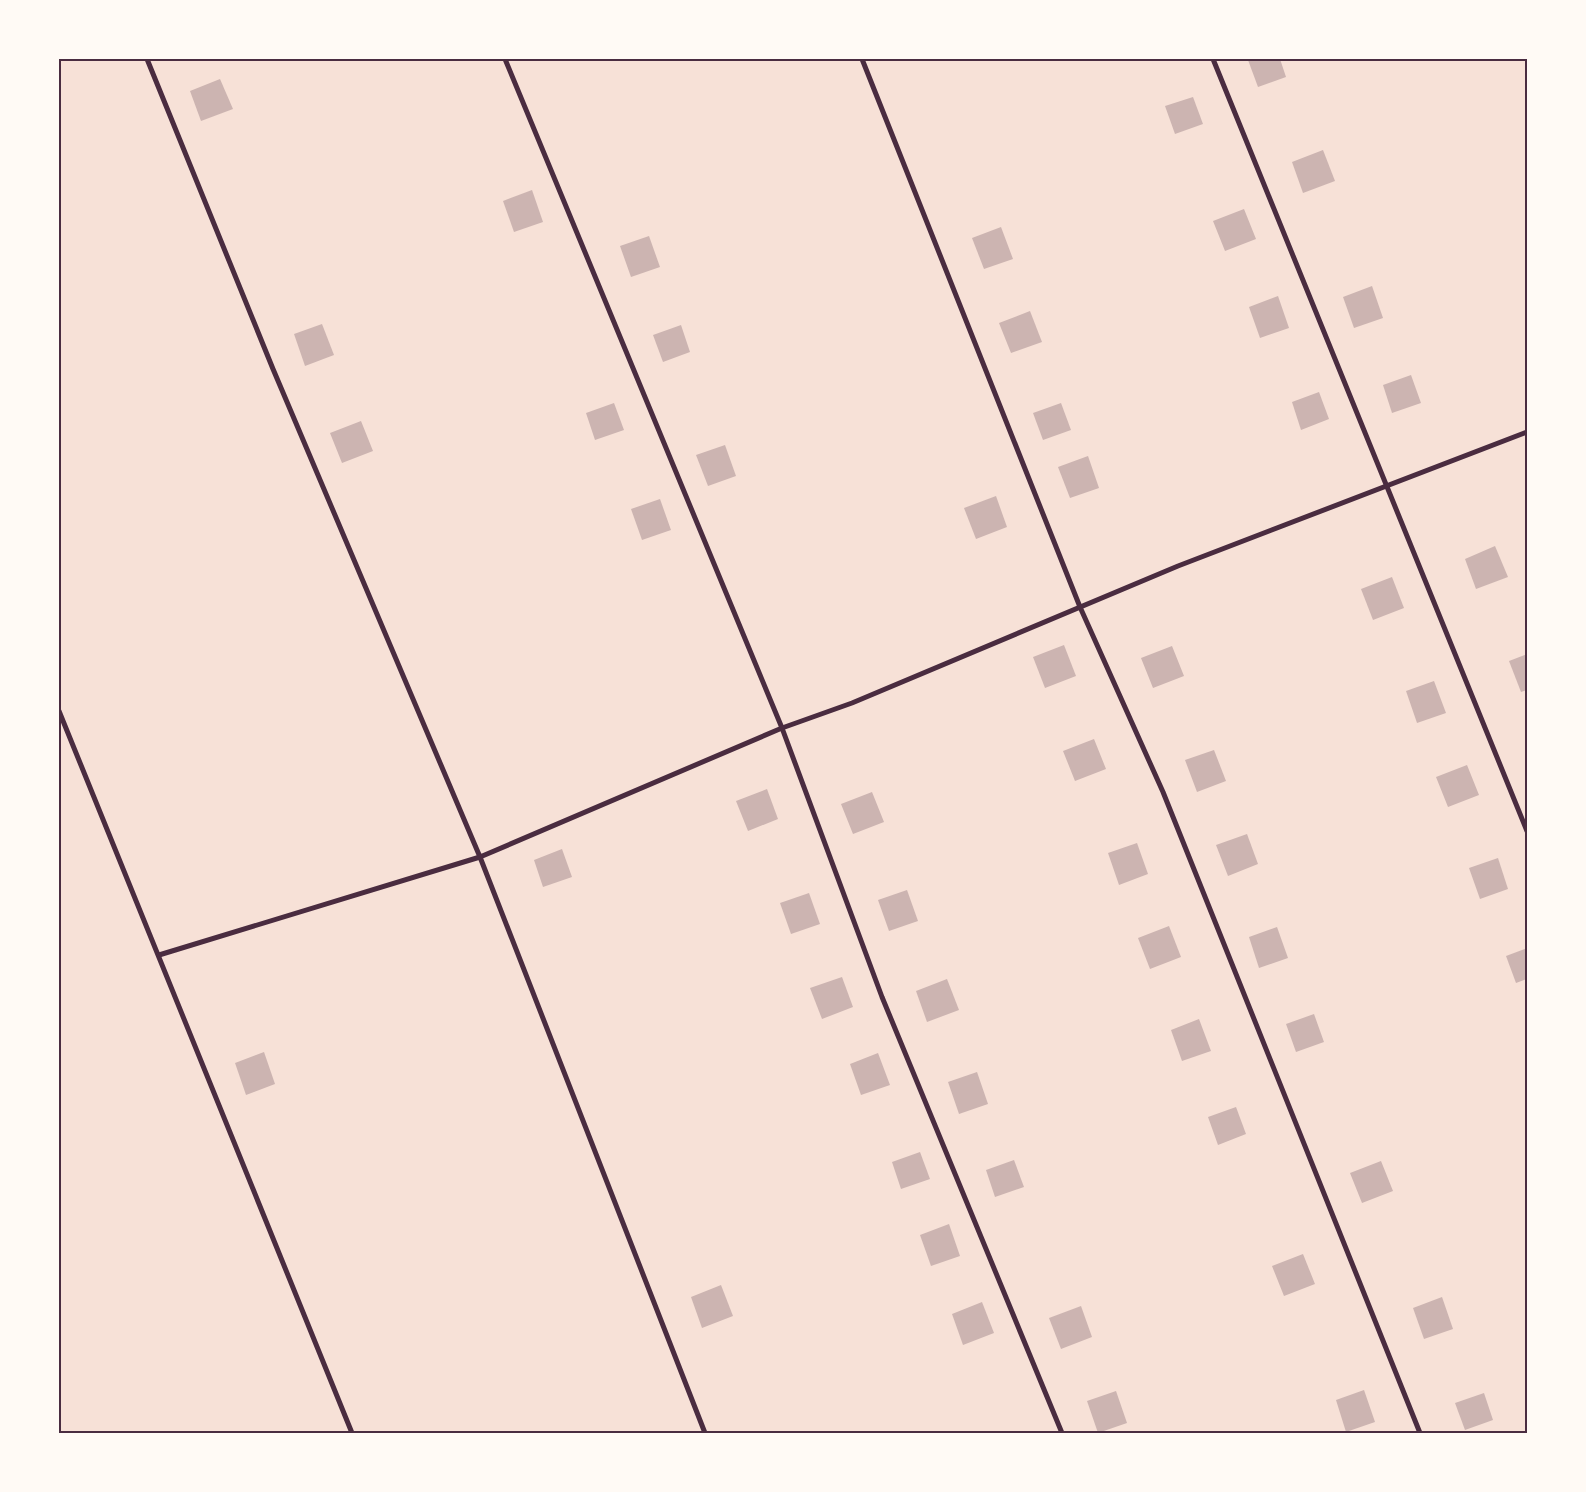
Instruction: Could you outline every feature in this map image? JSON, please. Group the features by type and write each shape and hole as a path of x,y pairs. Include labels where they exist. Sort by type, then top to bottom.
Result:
{"street":[{"path":"147,59 273,369 480,857 705,1433"},
{"path":"505,59 782,728 882,997 1062,1433"},
{"path":"862,59 1080,608 1163,792 1420,1433"},
{"path":"1213,59 1527,831"},
{"path":"159,956 480,857 782,728 852,703 1178,566 1527,432"},
{"path":"59,711 352,1433"}],"building":[{"path":"1280,59 1286,77 1258,87 1248,60"},
{"path":"220,79 233,109 201,121 190,91"},
{"path":"1193,97 1203,124 1175,134 1165,106"},
{"path":"1323,150 1335,181 1303,193 1292,162"},
{"path":"532,190 543,222 514,232 503,201"},
{"path":"1244,209 1256,239 1225,251 1213,221"},
{"path":"1001,227 1013,259 984,269 972,238"},
{"path":"649,236 660,267 631,277 620,246"},
{"path":"1372,286 1383,318 1354,328 1343,297"},
{"path":"1278,296 1289,328 1260,338 1249,307"},
{"path":"1030,311 1042,342 1011,353 999,323"},
{"path":"322,324 334,355 305,366 294,334"},
{"path":"681,325 690,352 663,362 653,335"},
{"path":"1411,375 1421,403 1392,413 1383,385"},
{"path":"1319,392 1329,419 1301,430 1292,402"},
{"path":"614,403 624,430 595,440 586,413"},
{"path":"1061,403 1071,430 1043,440 1033,413"},
{"path":"361,421 373,451 342,463 330,433"},
{"path":"725,445 736,476 708,486 696,455"},
{"path":"1088,456 1099,488 1070,498 1058,467"},
{"path":"996,496 1007,527 976,539 964,508"},
{"path":"660,499 671,530 642,540 631,509"},
{"path":"1495,546 1508,577 1476,589 1465,559"},
{"path":"1392,577 1404,608 1373,620 1361,589"},
{"path":"1064,645 1076,676 1045,688 1033,657"},
{"path":"1172,646 1184,676 1153,688 1141,658"},
{"path":"1527,654 1527,690 1521,692 1509,661"},
{"path":"1434,681 1446,713 1417,723 1406,691"},
{"path":"1094,739 1106,769 1075,781 1063,751"},
{"path":"1214,750 1226,781 1197,792 1185,760"},
{"path":"1467,765 1479,795 1448,807 1436,777"},
{"path":"767,789 778,819 748,831 736,801"},
{"path":"872,792 884,822 853,834 841,804"},
{"path":"1247,834 1258,864 1228,876 1216,845"},
{"path":"1137,843 1148,874 1119,885 1108,853"},
{"path":"562,849 572,877 543,887 534,860"},
{"path":"1498,858 1508,889 1480,899 1469,868"},
{"path":"907,890 918,921 889,931 878,900"},
{"path":"809,893 820,924 791,934 780,903"},
{"path":"1169,926 1181,957 1150,969 1138,938"},
{"path":"1277,927 1288,958 1259,968 1249,937"},
{"path":"1527,948 1527,979 1516,983 1506,956"},
{"path":"842,977 853,1007 822,1019 810,988"},
{"path":"947,979 959,1010 927,1022 916,991"},
{"path":"1314,1014 1324,1042 1296,1052 1286,1024"},
{"path":"1199,1019 1211,1051 1182,1061 1171,1030"},
{"path":"264,1052 275,1084 246,1095 235,1063"},
{"path":"878,1053 890,1085 861,1095 850,1064"},
{"path":"977,1072 988,1104 959,1114 948,1082"},
{"path":"1236,1107 1246,1134 1218,1145 1208,1117"},
{"path":"920,1152 930,1179 901,1189 892,1162"},
{"path":"1014,1160 1024,1187 995,1197 986,1170"},
{"path":"1381,1161 1393,1191 1362,1203 1350,1173"},
{"path":"949,1224 960,1256 931,1266 920,1235"},
{"path":"1303,1254 1315,1284 1284,1296 1272,1266"},
{"path":"721,1285 733,1316 702,1328 691,1297"},
{"path":"1442,1297 1453,1329 1424,1339 1413,1308"},
{"path":"982,1302 994,1333 963,1345 952,1314"},
{"path":"1081,1306 1092,1337 1061,1349 1049,1318"},
{"path":"1364,1390 1375,1422 1346,1432 1336,1400"},
{"path":"1116,1391 1127,1423 1098,1433 1087,1401"},
{"path":"1484,1393 1493,1420 1465,1430 1455,1403"}]}
